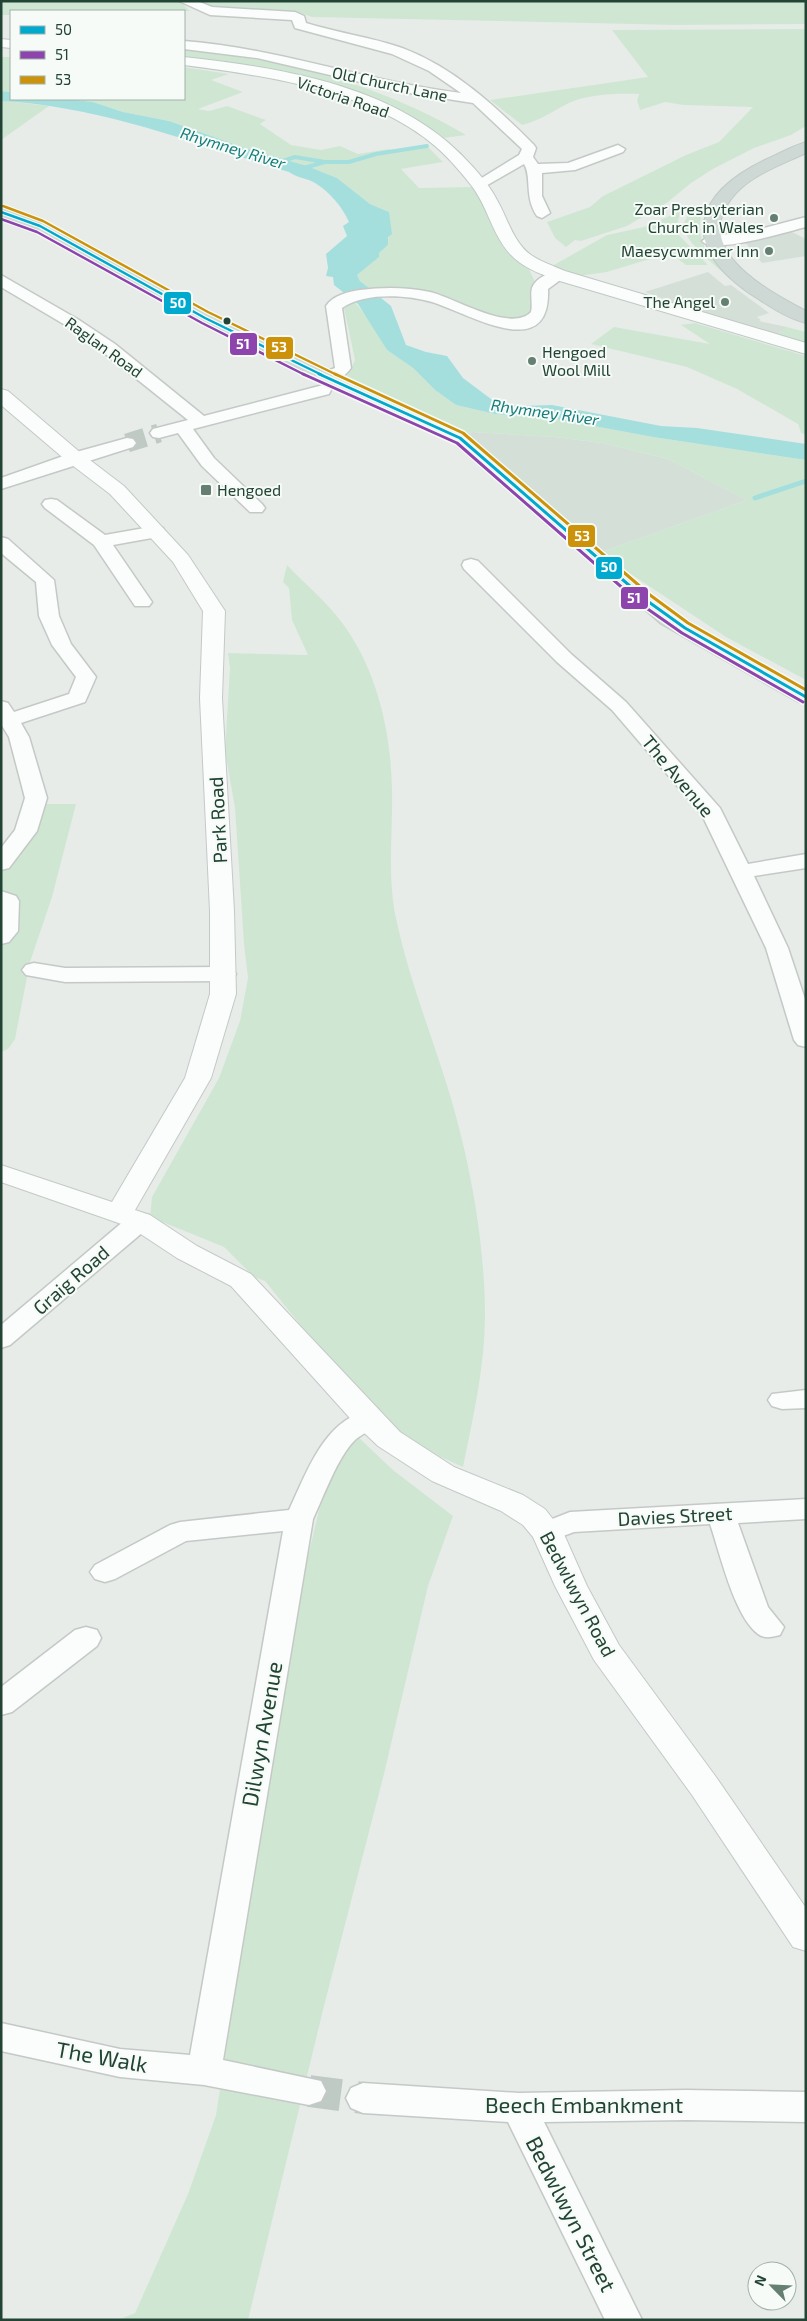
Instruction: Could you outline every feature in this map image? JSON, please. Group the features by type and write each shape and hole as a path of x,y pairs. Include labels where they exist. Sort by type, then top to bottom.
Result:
{"main road":[{"path":"806,147 740,182 721,198 713,210 709,222 710,241 728,266 749,284 806,318"},
{"path":"1,212 40,226 209,320 270,360 325,384 447,443 501,489 576,563 604,583 806,697"}],"street":[{"path":"185,1 210,11 295,16 299,19 300,25 395,50 416,58 479,99 528,148 535,196 542,213"},
{"name":"Old Church Lane","path":"185,45 235,51 414,91 479,99"},
{"name":"Victoria Road","path":"185,61 224,66 314,84 383,108 435,138 479,184 515,250 526,259 558,275"},
{"path":"479,184 530,163 570,167 618,149"},
{"path":"710,241 749,237 806,222"},
{"path":"160,434 201,422 276,405 325,384 343,368 334,306 346,298 380,293 416,295 439,299 498,322 528,323 538,316 541,305 540,288 548,279 558,275 806,349"},
{"name":"Raglan Road","path":"1,280 73,323 109,348 201,422"},
{"name":"Park Road","path":"1,395 75,458 117,490 181,558 214,611 211,698 224,974 223,994 198,1078 159,1147 130,1217"},
{"path":"182,427 208,462 256,508"},
{"path":"1,484 75,458 127,443"},
{"path":"51,504 101,541 142,602"},
{"path":"101,541 156,532"},
{"path":"1,543 45,580 49,616 62,645 86,677 78,698 5,714 19,737 36,798 26,831 1,862"},
{"name":"The Avenue","path":"471,565 557,652 619,706 712,814 777,948 806,1040"},
{"path":"741,872 806,861"},
{"path":"1,898 8,901 7,931 1,937"},
{"path":"34,970 65,974 224,974"},
{"path":"1,1173 130,1217"},
{"name":"Bedwlwyn Road","path":"130,1217 187,1252 241,1280 379,1429 443,1474 512,1503 534,1517 547,1532 571,1586 606,1652 704,1786 806,1937"},
{"name":"Graig Road","path":"1,1339 130,1217"},
{"name":"Dilwyn Avenue","path":"204,2071 299,1520 329,1456 344,1434 379,1429"},
{"name":"Davies Street","path":"547,1532 570,1522 806,1509"},
{"path":"721,1514 754,1612 769,1627"},
{"path":"105,1572 180,1532 299,1520"},
{"path":"1,1704 86,1638"},
{"name":"The Walk","path":"1,2036 120,2063 204,2071"},
{"path":"204,2071 309,2091"},
{"name":"Beech Embankment","path":"363,2098 518,2108 686,2105 806,2107"},
{"name":"Bedwlwyn Street","path":"518,2108 624,2320"}],"shaded area":[{"path":"788,230 806,239 806,256 762,263 745,242"},
{"path":"708,272 725,286 731,285 769,313 757,317 761,320 759,321 787,327 776,335 688,308 645,292"},
{"path":"473,432 555,437 602,443 668,459 747,500 599,553 460,434"}],"green space":[{"path":"1,1 175,1 182,3 190,11 10,10 10,15 1,15"},
{"path":"195,1 806,1 806,24 677,25 312,17 298,12 283,10 209,6"},
{"path":"806,29 806,126 791,135 754,148 713,169 691,183 668,202 627,226 581,241 575,240 566,247 555,238 547,222 590,207 603,196 686,155 719,142 753,107 683,105 665,102 640,110 637,101 639,94 603,95 577,100 522,125 490,100 648,77 612,30"},
{"path":"185,48 283,65 346,82 377,92 407,105 466,135 444,138 402,114 338,87 185,58"},
{"path":"1,57 10,57 10,92 1,91"},
{"path":"185,67 229,74 211,80 243,92 198,109 209,111 227,106 266,120 260,124 291,145 321,150 340,146 358,154 389,149 395,152 427,146 443,162 401,169 419,188 472,187 527,265 536,284 532,315 520,319 507,320 494,317 443,295 431,292 369,289 357,275 378,257 379,253 388,245 389,212 370,204 337,178 307,166 245,148 169,121 123,112 93,102 76,100 185,100"},
{"path":"1,101 6,101 49,106 1,140"},
{"path":"694,207 704,209 700,220 700,231 702,241 707,250 720,267 737,282 734,282 705,257 686,234 685,222"},
{"path":"681,211 675,231 708,265 686,265 670,253 607,272 579,276 552,266 607,235 644,227"},
{"path":"354,301 370,321 387,350 413,368 435,390 456,405 495,414 557,419 653,437 806,460 806,680 726,637 599,553 747,500 668,459 602,443 555,437 473,432 460,434 414,410 344,382 355,360 344,308"},
{"path":"695,323 806,356 806,435 801,433 798,424 737,389 687,367 591,344 614,327 710,344 681,325"},
{"path":"787,327 806,332 806,344 776,335"},
{"path":"287,565 328,605 353,639 372,679 385,723 391,768 391,870 393,902 413,981 446,1082 462,1139 479,1228 485,1316 483,1354 478,1392 463,1467 423,1449 398,1433 351,1388 265,1281 254,1277 224,1247 150,1217 152,1197 219,1078 240,1021 248,978 235,808 225,751 230,668 228,653 308,655 292,620 289,588 283,582"},
{"path":"43,804 76,804 52,897 30,962 15,1039 8,1049 1,1052 1,872 29,833"},
{"path":"356,1435 393,1470 453,1516 428,1586 384,1774 324,2006 248,2320 118,2320 135,2313 188,2194 216,2115 292,1624 319,1510 336,1464"}],"water":[{"name":"Rhymney River","path":"1,91 10,92 10,100 76,100 93,102 123,112 169,121 245,148 307,166 337,178 370,204 389,212 392,234 388,237 388,245 379,253 379,257 357,275 360,281 391,306 406,345 426,352 447,356 463,378 495,402 520,406 552,405 661,426 697,428 806,444 806,460 653,437 556,419 495,414 456,405 435,390 413,368 387,350 358,304 334,285 333,277 326,276 328,268 326,254 347,236 343,226 349,222 335,200 320,186 289,172 111,118 38,104 1,101"}],"waterway":[{"path":"325,162 349,162 376,154 427,146"},
{"name":"Rhymney River","path":"280,162 295,157 325,162"},
{"path":"300,169 325,162"},
{"path":"755,498 806,481"}],"tunnel":[{"path":"127,443 159,433"},
{"path":"309,2091 363,2098"}],"transit line":[{"name":"53","path":"3,206 43,221 208,312 306,361 463,433 650,595 688,623 806,690"},
{"name":"50","path":"1,212 40,226 205,318 303,367 460,438 646,600 685,628 806,697"},
{"name":"51","path":"1,219 37,232 202,323 300,373 457,443 642,605 682,633 803,702"}],"place":[{"name":"Zoar Presbyterian Church in Wales","path":"774,218"},
{"name":"Maesycwmmer Inn","path":"769,251"},
{"name":"The Angel","path":"725,302"},
{"name":"Hengoed Wool Mill","path":"532,361"},
{"name":"Hengoed","path":"206,490"}]}
